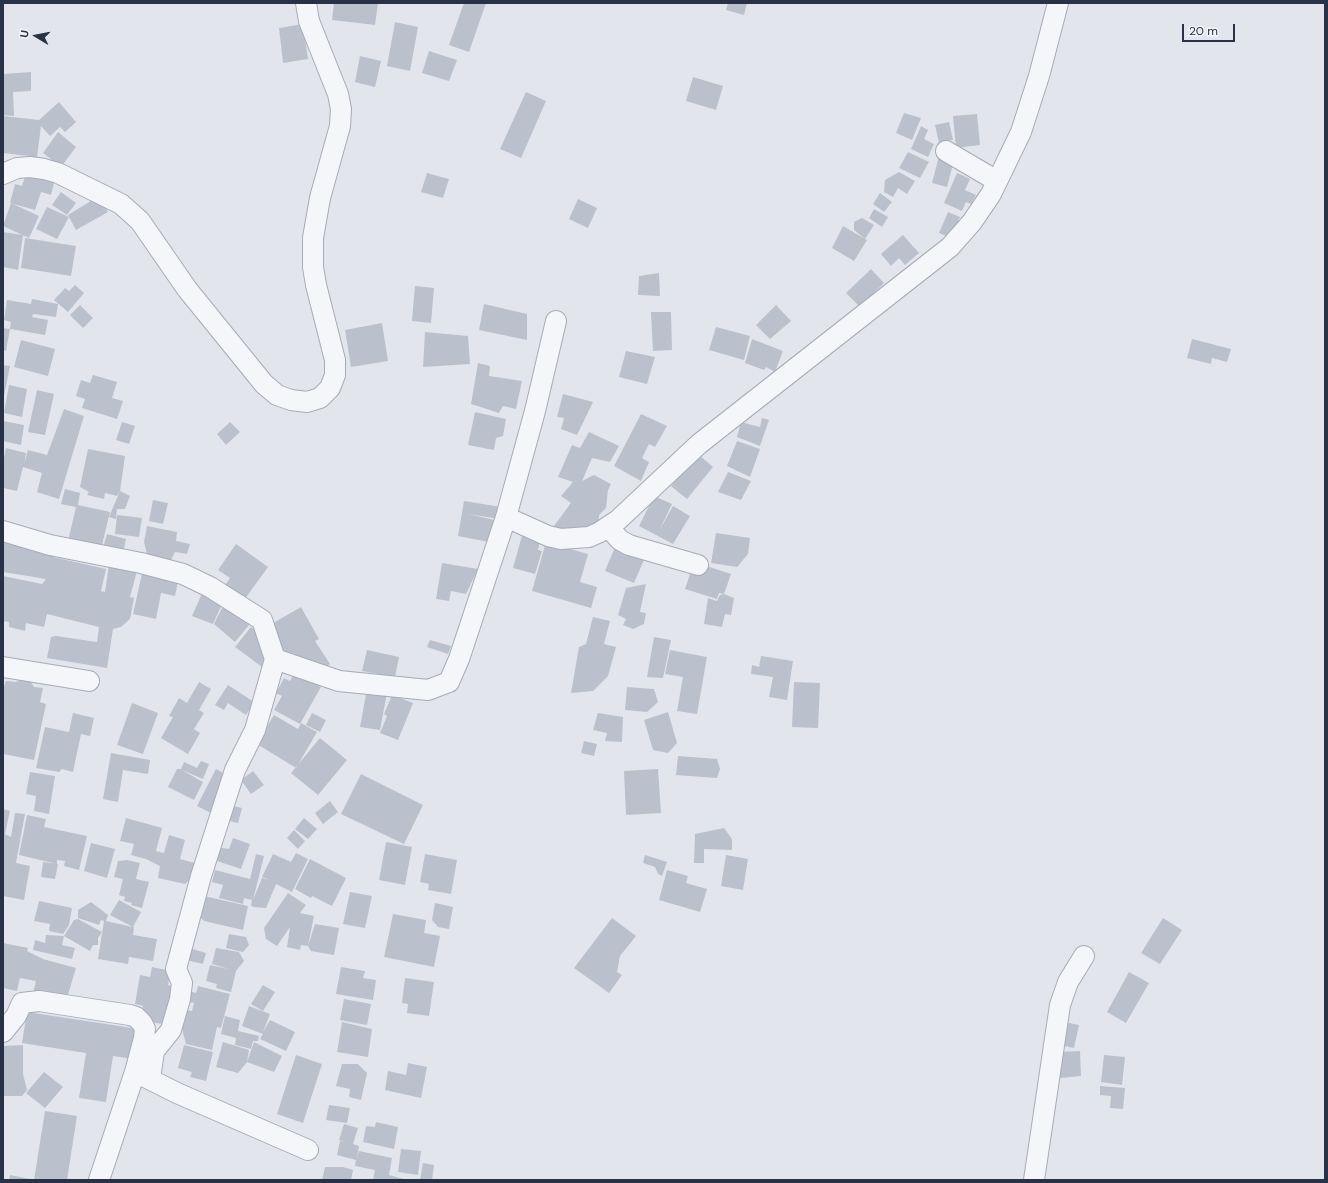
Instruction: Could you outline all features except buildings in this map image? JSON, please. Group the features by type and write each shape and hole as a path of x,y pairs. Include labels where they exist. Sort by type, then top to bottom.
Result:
{"street":[{"path":"3,174 17,168 30,167 44,169 58,173 121,204 140,221 187,289 264,384 277,395 291,400 307,402 320,398 330,388 335,375 335,360 316,285 313,267 313,238 320,198 340,126 341,109 338,94 309,21 306,3"},
{"path":"506,517 548,536 561,539 589,537 608,527 618,520 699,444 950,247 972,222 997,181 1021,132 1039,76 1058,3"},
{"path":"946,151 997,181"},
{"path":"275,659 338,681 428,690 449,682 459,659 506,517 535,412 556,321"},
{"path":"608,527 620,540 629,545 698,565"},
{"path":"3,531 50,545 148,565 183,574 203,584 262,620 275,659 255,730 235,770 200,876 176,970 182,983 180,1000 171,1030 154,1051 99,1180"},
{"path":"3,667 89,681"},
{"path":"1034,1180 1060,1005 1068,982 1084,956"},
{"path":"3,1032 16,1016 22,1003 39,1001 136,1017 145,1029 143,1075"},
{"path":"143,1075 177,1094 308,1150"}]}
